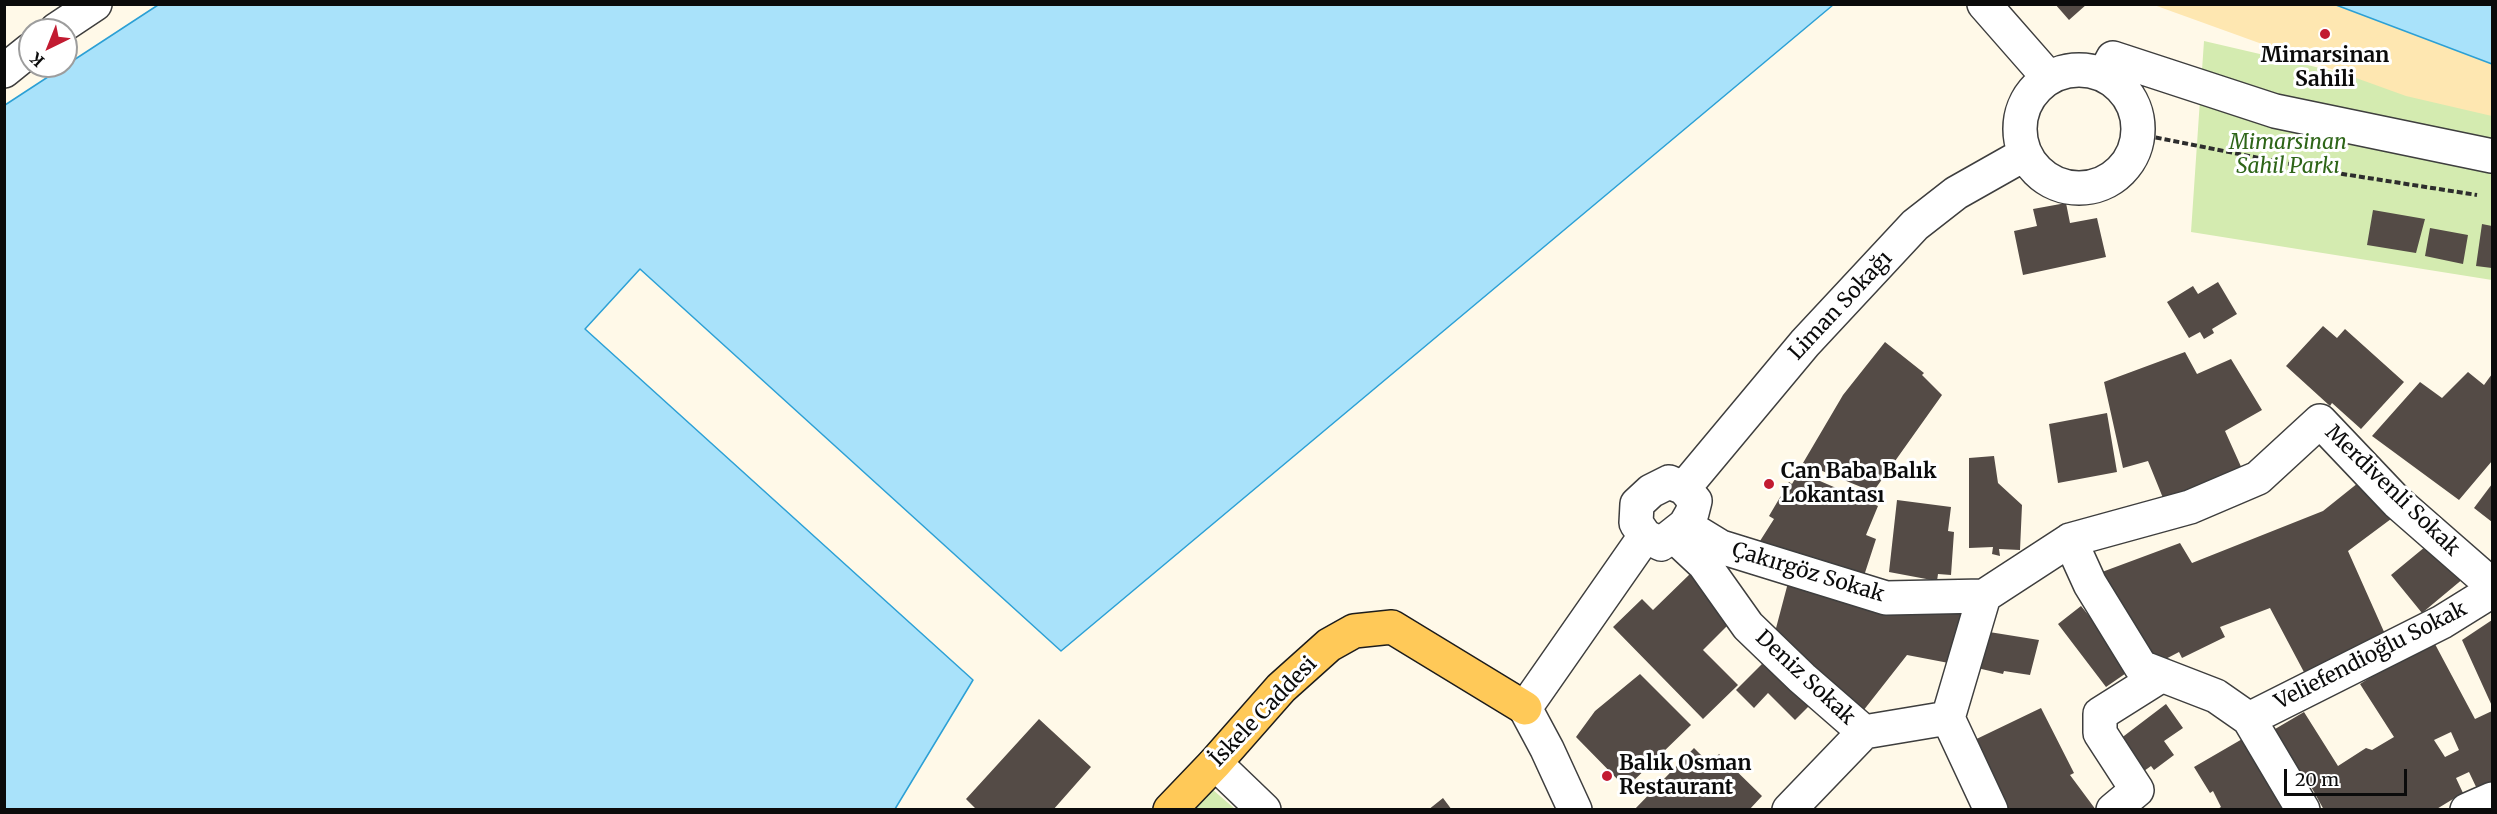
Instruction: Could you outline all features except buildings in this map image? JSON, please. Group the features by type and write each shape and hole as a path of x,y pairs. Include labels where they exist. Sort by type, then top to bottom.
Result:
{"main road":[{"name":"İskele Caddesi","path":"1170,810 1215,763 1281,687 1329,645 1354,631 1392,627 1524,708"}],"street":[{"path":"74,18 95,4"},
{"path":"1984,4 2048,77"},
{"path":"2104,75 2113,58 2275,111 2493,156"},
{"path":"4,71 18,60"},
{"path":"2068,70 2090,70 2104,75 2126,93 2136,112 2138,134 2130,159 2113,178 2089,188 2063,187 2040,174 2025,154 2019,133 2021,111 2031,92 2048,77 2068,70"},
{"name":"Liman Sokağı","path":"1684,488 1805,343 1915,225 1956,193 2025,154"},
{"name":"Merdivenli Sokak","path":"1979,597 2070,540 2190,507 2258,478 2320,420 2397,502 2493,585"},
{"path":"1569,806 1524,708 1668,532 1692,513 1695,501 1684,488 1670,482 1651,491 1637,504 1636,524 1668,532"},
{"name":"Çakırgöz Sokak","path":"1668,532 1886,598 1979,597"},
{"name":"Deniz Sokak","path":"1668,532 1704,564 1748,626 1802,678 1864,732 1948,718"},
{"path":"2070,540 2090,584 2141,667 2216,696 2249,719 2303,810"},
{"name":"Veliefendioğlu Sokak","path":"2249,719 2433,626 2493,591"},
{"path":"1979,597 1948,718 1991,810"},
{"path":"2113,810 2137,790 2100,733 2100,714 2162,675"},
{"path":"1789,810 1864,732"},
{"path":"1215,763 1264,810"},
{"path":"2467,810 2493,799"}],"path":[{"path":"2138,134 2330,172 2481,195"}],"green space":[{"name":"Mimarsinan Sahil Parkı","path":"2204,41 2492,108 2492,280 2191,232"},
{"path":"1212,789 1235,809 1194,810"}],"sand":[{"name":"Mimarsinan Sahili","path":"2154,5 2336,5 2492,64 2492,116 2406,96"}],"water":[{"path":"158,4 1833,5 1061,651 640,269 585,329 973,680 895,809 5,809 5,105 46,78 78,78 78,57"},
{"path":"2336,5 2492,5 2492,64"}],"place":[{"name":"Mimarsinan Sahili","path":"2325,34"},
{"name":"Can Baba Balık Lokantası","path":"1769,484"},
{"name":"Balık Osman Restaurant","path":"1607,776"}]}
